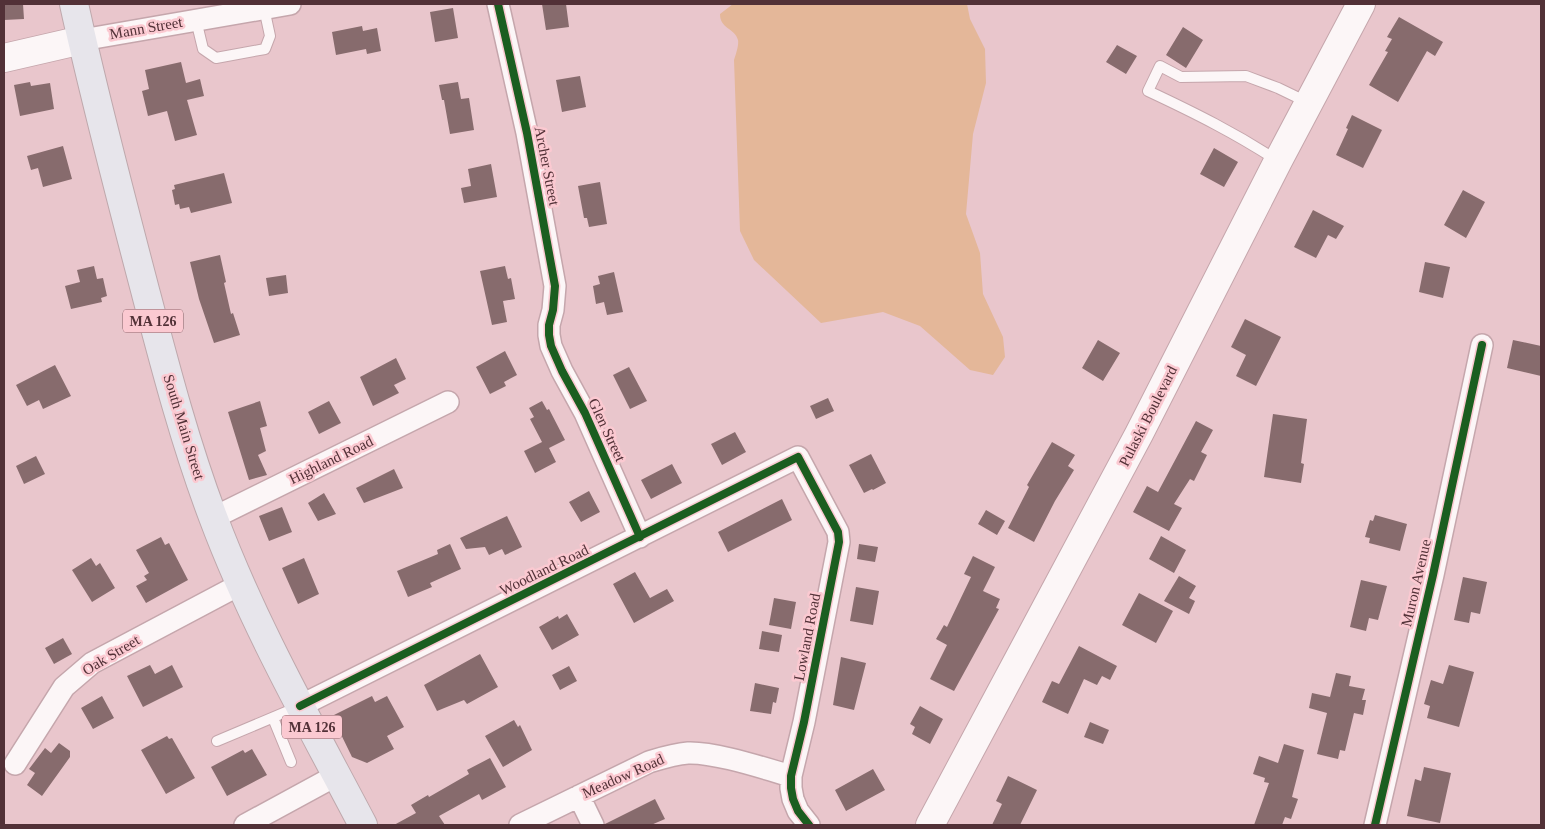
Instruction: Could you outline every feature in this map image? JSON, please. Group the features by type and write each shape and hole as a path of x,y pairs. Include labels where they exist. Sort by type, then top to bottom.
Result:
{"main road":[{"name":"South Main Street","path":"74,4 105,138 157,335 185,433 213,518 261,629 363,825"},
{"name":"Pulaski Boulevard","path":"930,825 1139,434 1278,161 1361,4"},
{"name":"Mann Street","path":"4,58 82,40"}],"street":[{"name":"Archer Street","path":"498,4 527,134 555,286 549,335"},
{"name":"Mann Street","path":"82,40 281,5"},
{"name":"Glen Street","path":"549,335 555,356 585,414 640,537"},
{"name":"Muron Avenue","path":"1375,825 1482,345"},
{"name":"Highland Road","path":"213,518 448,402"},
{"name":"Woodland Road","path":"300,706 798,457"},
{"name":"Lowland Road","path":"798,457 838,532 840,542 804,722 791,776 793,800 798,811 809,825"},
{"name":"Oak Street","path":"15,764 64,687 92,663 241,584"},
{"name":"Meadow Road","path":"520,825 649,762 670,756 688,753 707,755 791,776"},
{"path":"245,825 337,775"},
{"path":"579,796 593,825"}],"lane":[{"path":"196,20 203,50 216,58 265,49 281,5"},
{"path":"1278,161 1236,134 1196,113 1148,92 1160,66 1181,77 1246,76 1278,88 1308,103"},
{"path":"217,741 300,706"},
{"path":"273,718 291,762"}],"shaded area":[{"path":"733,4 967,4 970,19 985,49 986,83 973,134 966,214 980,253 983,294 1003,337 1005,357 993,375 970,370 920,326 883,312 821,323 754,260 740,231 734,60 738,40 734,33 722,23 720,14"}],"building":[{"path":"4,4 23,4 24,19 4,20"},
{"path":"542,4 566,4 569,27 546,30"},
{"path":"453,8 458,38 435,42 430,12"},
{"path":"1399,17 1443,42 1435,56 1427,51 1398,102 1369,85 1388,52 1385,51 1392,39 1387,37"},
{"path":"362,26 363,31 377,28 381,51 367,54 366,49 336,55 332,32"},
{"path":"1183,27 1203,40 1186,68 1166,55"},
{"path":"1117,45 1137,56 1126,74 1106,62"},
{"path":"181,62 186,83 200,79 204,96 187,100 197,135 175,141 167,111 148,116 142,91 149,89 145,70"},
{"path":"580,76 586,107 562,112 556,80"},
{"path":"30,82 31,86 50,83 54,109 20,116 14,85"},
{"path":"458,82 461,99 469,98 474,130 450,134 444,100 442,100 439,85"},
{"path":"1352,115 1382,130 1363,168 1336,155"},
{"path":"63,146 72,179 43,187 38,168 31,170 27,156"},
{"path":"1214,148 1238,162 1224,187 1200,174"},
{"path":"491,164 497,197 464,203 461,188 471,186 468,169"},
{"path":"224,173 232,203 191,213 189,207 180,209 179,204 175,205 172,190 175,189 174,185"},
{"path":"600,182 607,224 589,227 587,218 584,218 578,186"},
{"path":"1463,190 1485,202 1466,238 1444,225"},
{"path":"1313,210 1344,226 1336,239 1328,235 1316,258 1294,247"},
{"path":"220,255 231,314 233,313 240,335 214,343 199,299 190,262"},
{"path":"1425,262 1450,267 1443,298 1419,292"},
{"path":"94,266 97,279 103,278 107,296 101,298 102,302 71,309 65,286 80,282 77,270"},
{"path":"505,266 508,279 511,278 515,299 503,301 507,322 492,325 480,271"},
{"path":"614,272 623,312 607,315 604,302 596,304 593,286 600,284 598,276"},
{"path":"286,275 288,293 269,296 266,278"},
{"path":"1245,319 1281,337 1256,386 1236,376 1246,355 1231,347"},
{"path":"1098,340 1120,353 1103,381 1082,368"},
{"path":"1513,340 1541,346 1541,376 1507,368"},
{"path":"505,351 517,375 504,382 506,386 490,394 476,367"},
{"path":"396,358 406,379 394,385 399,393 373,406 360,377"},
{"path":"55,365 71,396 43,409 39,400 27,406 16,385"},
{"path":"629,367 647,401 630,409 613,375"},
{"path":"828,398 834,411 816,419 810,406"},
{"path":"260,401 267,426 260,428 266,451 258,455 267,475 249,480 228,412"},
{"path":"329,401 341,423 319,434 308,412"},
{"path":"542,401 547,410 549,409 565,440 549,448 556,462 535,473 524,451 542,442 530,419 534,417 529,408"},
{"path":"1273,414 1307,419 1301,463 1304,464 1301,483 1264,477"},
{"path":"1196,421 1213,430 1201,452 1207,455 1194,481 1190,479 1174,504 1182,508 1169,531 1133,512 1147,486 1158,492"},
{"path":"735,432 746,452 722,465 711,444"},
{"path":"1052,442 1075,455 1068,466 1074,470 1055,501 1034,542 1008,528 1029,487 1027,485"},
{"path":"871,454 886,483 864,493 849,465"},
{"path":"36,456 45,474 24,484 16,466"},
{"path":"672,464 682,483 651,499 641,480"},
{"path":"394,469 403,488 364,503 356,488"},
{"path":"589,491 600,512 581,522 569,502"},
{"path":"324,493 336,514 318,521 308,503"},
{"path":"782,499 792,520 728,552 718,532"},
{"path":"282,507 292,532 269,541 259,516"},
{"path":"986,510 1005,521 997,535 978,524"},
{"path":"1375,515 1407,524 1400,551 1369,543 1370,538 1365,537 1370,520 1373,521"},
{"path":"507,516 522,547 505,555 502,549 489,555 485,547 466,549 460,538"},
{"path":"1161,536 1186,550 1174,573 1149,559"},
{"path":"161,537 165,545 169,543 188,580 146,603 136,586 147,580 144,576 149,573 136,550"},
{"path":"450,544 461,569 430,583 432,587 408,597 397,571 438,554 437,550"},
{"path":"859,544 878,547 875,562 857,559"},
{"path":"973,556 995,567 983,591 1000,599 996,608 999,609 954,691 930,679 947,645 936,639 944,625 947,627 971,577 964,574"},
{"path":"91,558 96,566 100,563 115,588 92,602 72,570"},
{"path":"304,558 319,594 298,604 282,568"},
{"path":"635,572 650,598 667,589 674,601 634,623 613,584"},
{"path":"1179,576 1196,586 1189,598 1195,601 1189,614 1164,601"},
{"path":"1463,577 1487,582 1480,614 1471,612 1469,623 1454,620"},
{"path":"1361,580 1387,586 1378,620 1369,618 1366,631 1350,627"},
{"path":"856,587 879,591 873,625 850,621"},
{"path":"1139,593 1173,611 1156,643 1122,625"},
{"path":"774,598 796,602 791,629 769,625"},
{"path":"567,614 579,635 552,650 539,627 558,616 559,619"},
{"path":"762,631 782,635 779,652 759,649"},
{"path":"63,638 72,654 54,664 45,648"},
{"path":"1079,646 1117,666 1110,680 1102,676 1097,685 1084,679 1068,714 1042,702 1052,681 1059,684"},
{"path":"480,654 498,687 467,704 464,700 437,711 424,685"},
{"path":"841,657 866,663 854,710 833,705"},
{"path":"150,665 155,674 172,665 183,687 143,707 127,676"},
{"path":"1449,665 1474,672 1459,727 1427,718 1430,706 1424,704 1431,680 1443,684"},
{"path":"569,666 577,681 560,690 552,675"},
{"path":"1336,673 1351,676 1349,686 1365,689 1362,700 1366,700 1363,715 1354,713 1345,751 1340,750 1338,759 1317,754 1327,713 1309,708 1312,693 1330,697"},
{"path":"755,683 779,688 776,703 773,702 771,714 750,711"},
{"path":"102,696 114,718 93,729 81,708"},
{"path":"372,696 375,702 387,696 404,727 387,736 394,749 367,763 352,757 332,716"},
{"path":"920,706 943,719 930,744 912,734 915,727 910,724"},
{"path":"514,720 518,727 520,725 532,750 503,767 485,736"},
{"path":"1090,722 1109,730 1103,744 1084,737"},
{"path":"167,736 169,739 172,738 195,778 166,794 141,750"},
{"path":"59,743 70,751 70,757 42,796 27,785 35,773 29,769 45,748 51,753"},
{"path":"1284,744 1304,750 1292,797 1298,799 1291,819 1285,817 1282,825 1254,825 1269,783 1264,782 1265,778 1253,774 1259,756 1278,763"},
{"path":"252,749 267,775 227,796 211,767 243,750 245,753"},
{"path":"490,758 506,787 482,800 479,794 439,816 445,825 394,825 416,813 411,805 469,774 467,770"},
{"path":"1424,767 1451,773 1440,823 1407,816 1415,779 1421,781"},
{"path":"873,769 885,790 846,811 835,790"},
{"path":"1008,776 1037,790 1020,825 992,825 1002,804 996,801"},
{"path":"655,799 665,819 651,825 605,825 605,824"}],"cycle path":[{"path":"498,4 527,133 555,286 553,310 549,325 551,346 562,371 585,413 640,537"},
{"path":"1375,825 1433,575 1482,345"},
{"path":"300,706 798,457 838,532 839,542 804,722 791,776 793,799 798,811 809,825"}]}
